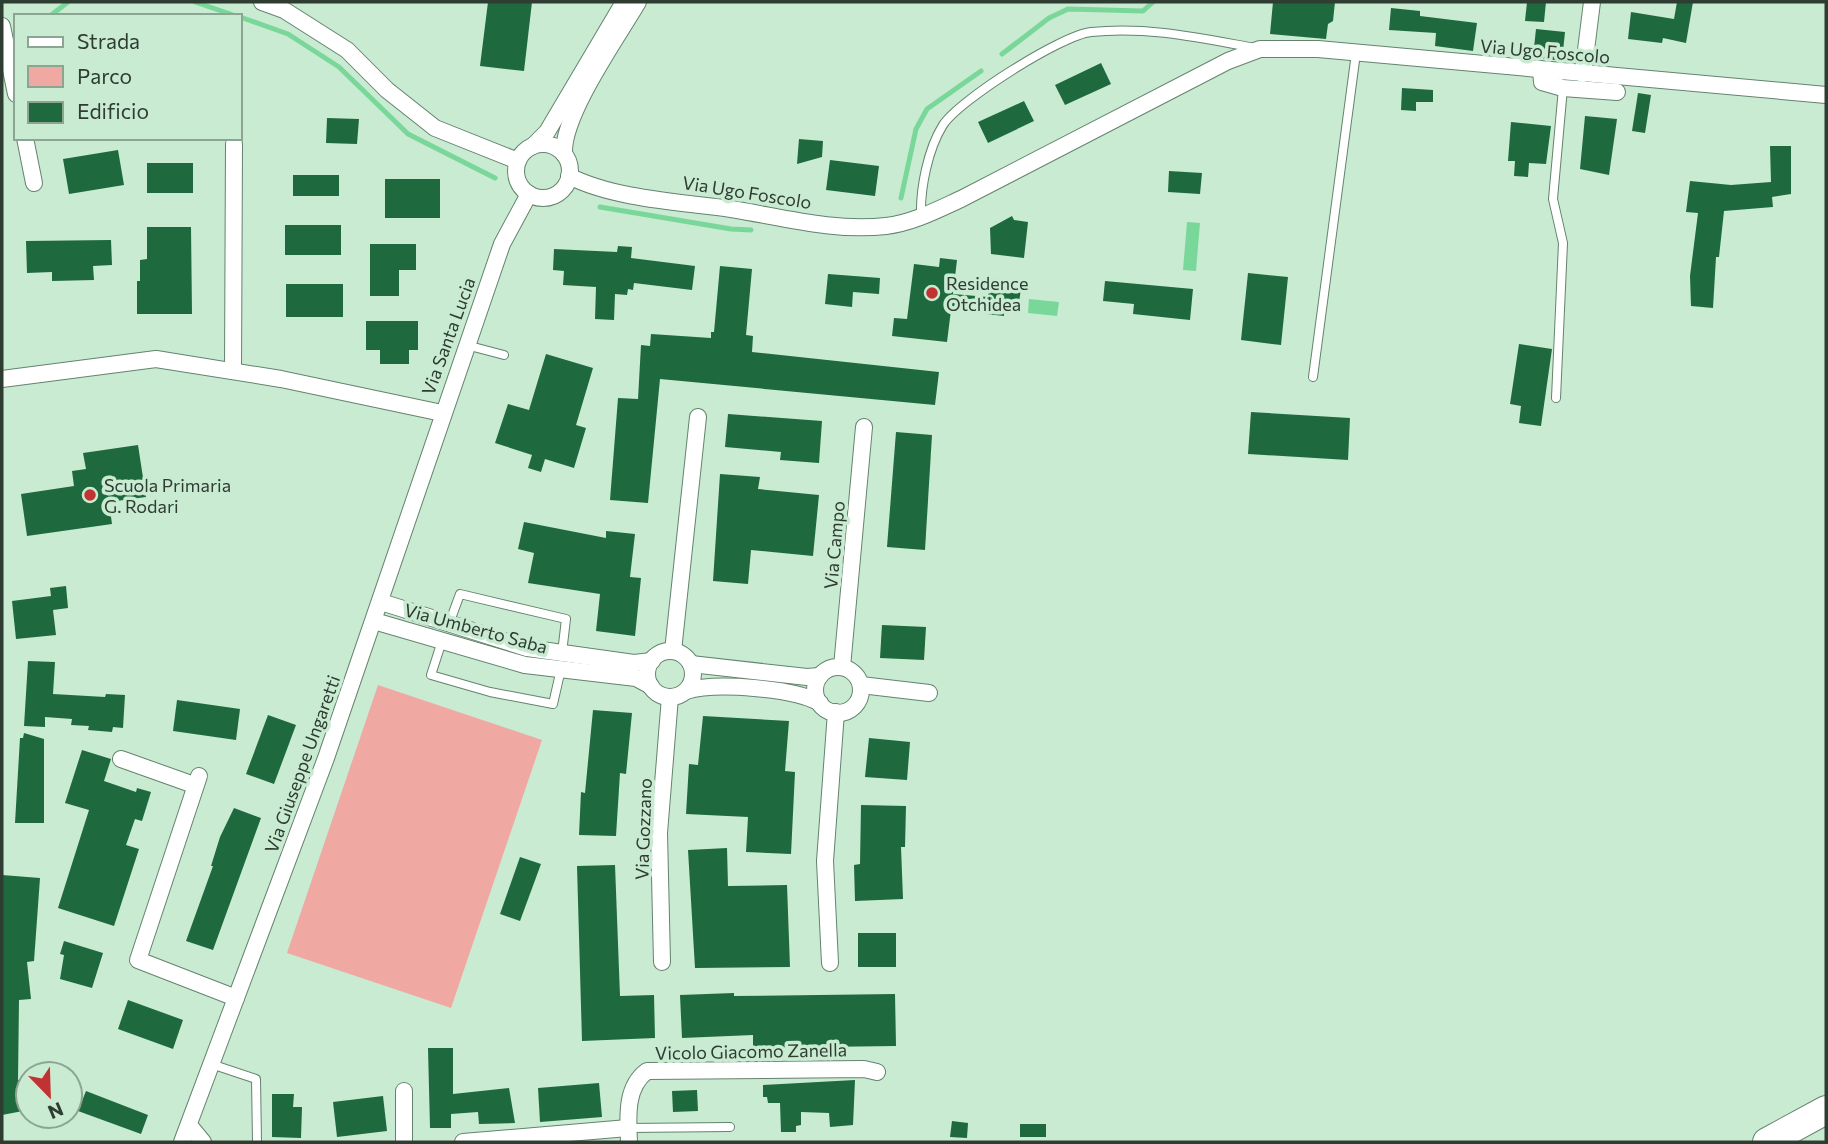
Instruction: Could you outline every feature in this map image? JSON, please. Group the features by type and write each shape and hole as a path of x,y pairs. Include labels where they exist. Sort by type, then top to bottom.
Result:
{"highway":[{"path":"1767,1142 1826,1110"}],"street":[{"path":"262,2 284,10 347,50 387,90 435,128 518,161"},
{"path":"624,2 547,132 518,161 519,183 529,194 545,198 561,191 569,176 563,142 572,117 638,2"},
{"path":"1583,74 1592,2"},
{"path":"2,26 14,84"},
{"name":"Via Ugo Foscolo","path":"569,176 599,188 850,228 887,226 921,217 1228,61 1259,49 1356,53 1826,95"},
{"path":"1541,70 1542,82 1563,88 1617,92"},
{"path":"25,140 34,183"},
{"path":"233,371 234,144"},
{"path":"533,146 550,145 564,154"},
{"name":"Via Santa Lucia","path":"2,379 156,359 233,371 442,413 502,244 529,194"},
{"name":"Via Giuseppe Ungaretti","path":"182,1142 374,621 442,413"},
{"path":"673,651 698,417"},
{"name":"Via Campo","path":"842,667 864,428"},
{"name":"Via Umberto Saba","path":"381,601 561,661 636,678 651,685"},
{"name":"Via Umberto Saba","path":"374,621 525,665 561,661 652,661"},
{"path":"673,651 691,663 807,677 820,676 830,668 842,667 856,674 861,685 857,703 851,709 836,712 797,695 706,685 670,697 656,691 647,673 652,661 661,653 673,651"},
{"path":"686,691 693,675 691,663"},
{"path":"820,676 816,690 820,703"},
{"path":"861,685 929,693"},
{"name":"Via Gozzano","path":"662,962 659,833 670,697"},
{"path":"830,963 825,861 836,712"},
{"path":"121,759 196,781 138,960 236,998"},
{"name":"Vicolo Giacomo Zanella","path":"629,1135 627,1107 638,1077 647,1071 864,1069 877,1072"},
{"path":"404,1091 404,1142"},
{"path":"189,1125 203,1142"},
{"path":"463,1142 629,1135"}],"lane":[{"name":"Via Ugo Foscolo","path":"921,217 920,201 934,140 945,121 1000,78 1047,48 1087,33 1126,29 1172,33 1259,49"},
{"path":"1313,377 1356,53"},
{"path":"1556,398 1563,243 1553,199 1563,88"},
{"path":"466,345 504,355"},
{"path":"442,641 430,675 490,692 553,704 566,619 460,594 449,624"},
{"path":"211,1064 257,1079 257,1142"},
{"path":"629,1135 730,1127"}],"green space":[{"path":"378,685 542,740 451,1008 287,953"}],"shaded area":[{"path":"1187,222 1200,223 1196,271 1183,270"},
{"path":"1029,299 1059,302 1057,316 1028,313"}],"building":[{"path":"488,2 532,2 524,71 480,66"},
{"path":"1273,2 1335,2 1333,21 1328,24 1326,39 1270,34"},
{"path":"1527,2 1546,2 1544,22 1525,21"},
{"path":"1677,2 1693,2 1686,43 1663,38 1662,43 1628,39 1631,12 1674,19"},
{"path":"1391,8 1420,11 1420,16 1477,23 1473,51 1435,46 1436,33 1389,30"},
{"path":"1536,29 1565,32 1562,61 1533,57"},
{"path":"1101,63 1111,84 1065,105 1055,85"},
{"path":"1402,88 1433,90 1433,102 1416,102 1416,111 1401,110"},
{"path":"1638,93 1651,95 1645,133 1632,131"},
{"path":"1024,101 1034,121 988,143 978,122"},
{"path":"1585,116 1617,119 1609,175 1580,169"},
{"path":"327,118 359,119 357,144 326,143"},
{"path":"1511,122 1551,126 1546,164 1529,163 1528,177 1514,176 1515,161 1508,161"},
{"path":"799,139 823,141 822,157 797,164"},
{"path":"1770,146 1791,146 1791,194 1772,197 1773,207 1724,211 1719,257 1716,257 1713,308 1691,306 1690,276 1698,213 1686,212 1690,181 1731,185 1771,182"},
{"path":"118,150 124,185 69,194 63,159"},
{"path":"830,160 879,166 875,196 826,190"},
{"path":"147,163 193,163 193,193 147,193"},
{"path":"1169,171 1202,173 1200,194 1168,192"},
{"path":"293,175 339,175 339,196 293,196"},
{"path":"385,179 440,179 440,218 385,218"},
{"path":"1012,216 1014,220 1028,222 1024,258 991,254 990,228"},
{"path":"285,225 341,225 341,255 285,255"},
{"path":"147,227 191,227 192,314 137,314 137,281 140,281 140,260 147,259"},
{"path":"111,240 112,265 93,266 94,280 52,281 52,272 27,273 26,241"},
{"path":"370,244 416,244 416,270 399,270 399,296 370,296"},
{"path":"618,246 632,247 631,258 695,266 692,290 634,283 633,290 628,289 627,295 615,294 614,320 595,319 596,287 563,285 564,271 553,270 554,249 617,252"},
{"name":"Residence Otchidea","path":"940,258 957,260 953,294 988,297 990,278 1022,280 1018,311 1004,310 1004,316 951,310 947,342 892,336 894,318 907,319 914,264 939,267"},
{"path":"720,266 752,269 746,335 753,336 752,352 939,372 935,405 660,379 648,503 610,500 618,398 638,399 641,345 650,346 651,334 711,338 711,332 714,332"},
{"path":"1248,273 1288,277 1281,345 1241,340"},
{"path":"828,274 880,278 879,294 853,292 852,307 825,304"},
{"path":"1105,281 1193,289 1190,320 1133,314 1134,304 1103,301"},
{"path":"286,284 343,284 343,317 286,317"},
{"path":"366,321 418,321 418,350 409,350 409,364 380,364 380,350 366,350"},
{"path":"1519,344 1552,349 1541,426 1519,423 1521,406 1510,404"},
{"path":"546,354 593,368 576,425 586,428 574,468 545,459 541,472 528,468 532,455 495,443 508,404 529,410"},
{"path":"1251,412 1350,418 1348,460 1248,454"},
{"path":"728,414 822,421 819,463 780,460 781,452 725,447"},
{"path":"896,432 932,435 925,550 887,547"},
{"path":"138,445 146,497 109,502 112,524 27,536 21,494 74,486 72,471 86,469 83,453"},
{"path":"720,474 760,477 758,489 819,495 813,556 751,550 748,584 713,581"},
{"path":"524,522 606,538 606,531 635,534 630,577 641,578 635,636 596,631 600,594 528,583 534,553 518,549"},
{"path":"66,586 68,608 53,610 56,635 16,639 12,601 51,596 50,588"},
{"path":"882,625 926,627 924,660 880,658"},
{"path":"28,661 55,662 53,694 105,697 106,694 125,695 123,728 113,727 112,732 88,730 89,726 71,725 72,719 45,717 45,727 24,726"},
{"path":"177,700 240,709 236,740 173,731"},
{"path":"593,710 632,713 626,774 620,773 616,836 579,835 581,792 585,793"},
{"path":"268,715 296,725 274,784 246,774"},
{"path":"703,716 789,721 785,771 795,772 791,854 746,852 748,817 686,814 689,764 698,765"},
{"path":"24,733 44,739 44,823 15,823 20,738 23,738"},
{"path":"869,738 910,742 907,780 865,777"},
{"path":"82,750 111,759 104,781 136,792 137,788 151,792 142,821 135,819 126,845 139,849 114,926 58,908 89,810 65,803"},
{"path":"861,805 906,806 905,847 901,847 903,899 855,901 854,865 860,864"},
{"path":"234,808 261,818 213,950 186,941 213,866 220,837"},
{"path":"727,848 728,886 787,885 790,967 695,968 688,850"},
{"path":"520,857 541,864 520,921 500,914"},
{"path":"615,865 620,996 654,995 655,1038 582,1041 577,866"},
{"path":"2,875 40,878 34,961 27,962 31,999 19,1000 18,1060 14,1060 14,1113 2,1115"},
{"path":"858,933 896,933 896,967 858,967"},
{"path":"64,941 103,953 92,988 60,979 64,955 60,954"},
{"path":"734,993 734,996 895,994 896,1046 753,1048 753,1035 682,1038 680,995"},
{"path":"128,1000 183,1020 173,1049 118,1029"},
{"path":"428,1048 453,1048 453,1094 509,1088 515,1123 479,1124 478,1112 451,1114 451,1128 430,1128"},
{"path":"855,1080 853,1125 830,1127 829,1113 801,1112 801,1125 796,1126 796,1132 781,1132 780,1103 768,1103 767,1097 763,1097 763,1085"},
{"path":"599,1083 602,1117 540,1122 538,1088"},
{"path":"697,1090 698,1111 673,1112 672,1091"},
{"path":"86,1091 148,1115 141,1134 84,1113"},
{"path":"272,1094 294,1094 293,1107 302,1107 301,1138 272,1137"},
{"path":"383,1096 387,1131 337,1137 333,1102"},
{"path":"952,1121 968,1123 967,1138 950,1137"},
{"path":"1020,1124 1046,1124 1046,1137 1020,1137"}],"waterway":[{"path":"53,14 68,2"},
{"path":"195,2 230,14"},
{"path":"1002,54 1049,18 1068,9 1143,11 1153,2"},
{"path":"242,18 288,34 339,67 408,134 495,178"},
{"path":"901,198 916,129 927,109 981,71"},
{"path":"600,207 751,230"}],"place":[{"name":"Residence Otchidea","path":"932,293"},
{"name":"Scuola Primaria G. Rodari","path":"90,495"}]}
